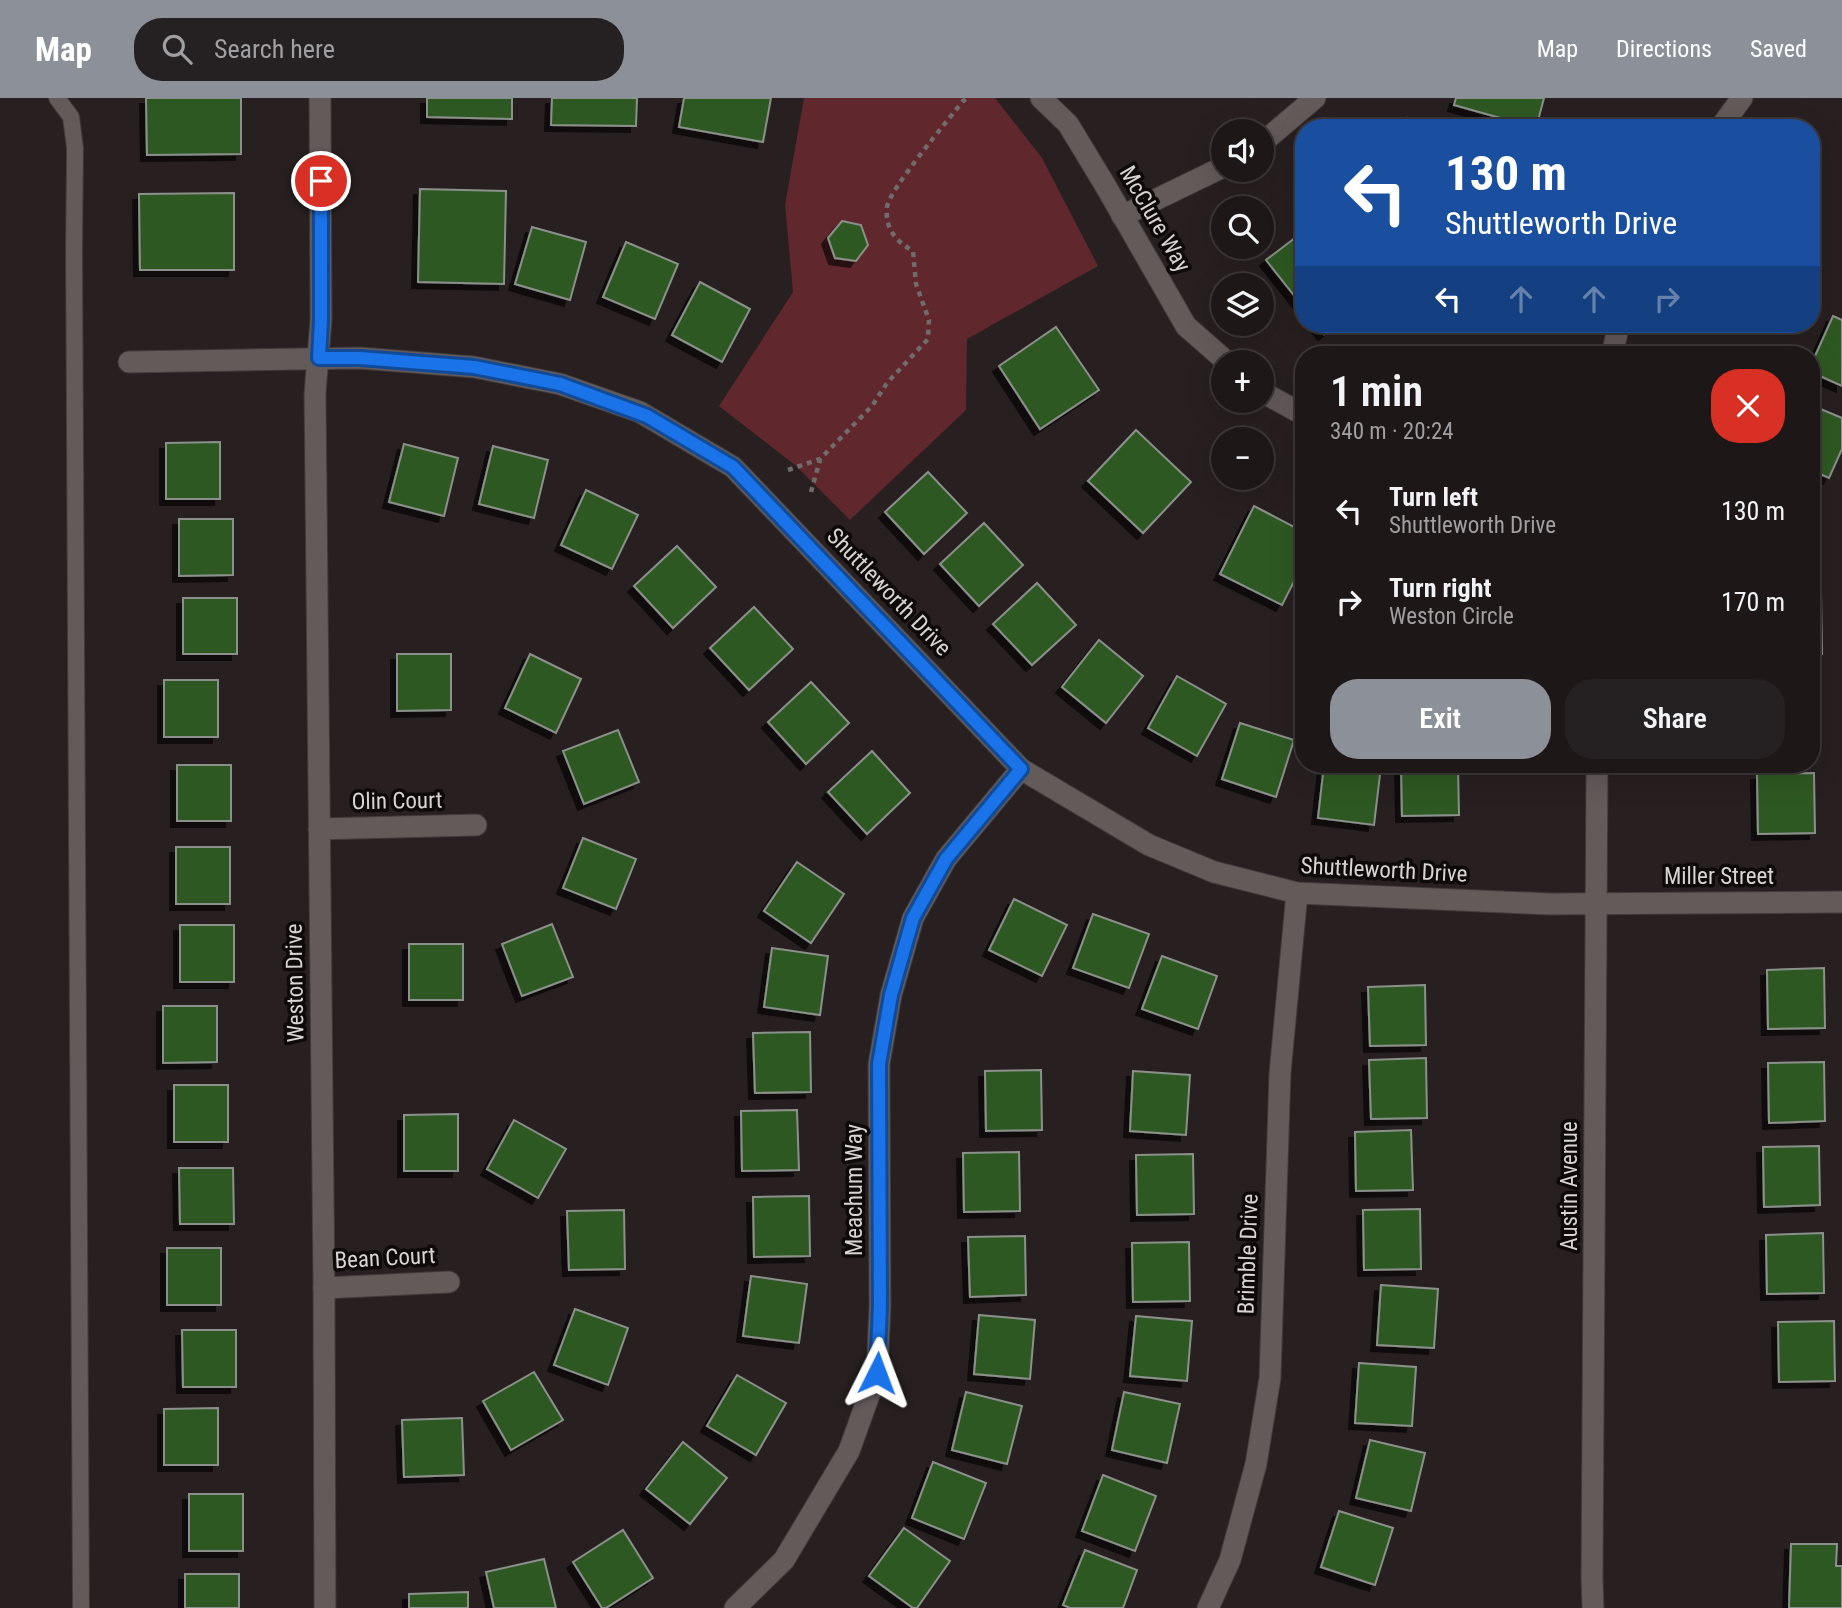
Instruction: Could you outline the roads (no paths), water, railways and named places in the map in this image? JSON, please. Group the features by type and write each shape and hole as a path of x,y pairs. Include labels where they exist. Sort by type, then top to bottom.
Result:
{"street":[{"name":"Weston Drive","path":"320,98 321,320 315,393 325,1608"},
{"name":"McClure Way","path":"1041,98 1068,124 1186,326 1213,350"},
{"path":"1274,133 1315,98"},
{"path":"1727,119 1742,98"},
{"path":"1122,216 1211,173"},
{"name":"Shuttleworth Drive","path":"129,362 360,358 474,367 560,384 647,416 733,467 1021,769 1149,845 1214,872 1297,893 1597,904"},
{"path":"1274,399 1295,410"},
{"name":"Meachum Way","path":"735,1608 785,1560 849,1451 877,1373 880,1306 879,1064 891,995 913,918 946,859 1021,769"},
{"name":"Austin Avenue","path":"1593,1608 1597,773"},
{"name":"Olin Court","path":"319,829 476,825"},
{"name":"Brimble Drive","path":"1208,1608 1230,1560 1253,1476 1270,1378 1280,1073 1297,893"},
{"name":"Miller Street","path":"1597,904 1842,902"},
{"name":"Bean Court","path":"324,1288 449,1282"}],"lane":[{"path":"57,98 71,117 75,148 81,1608"}]}
